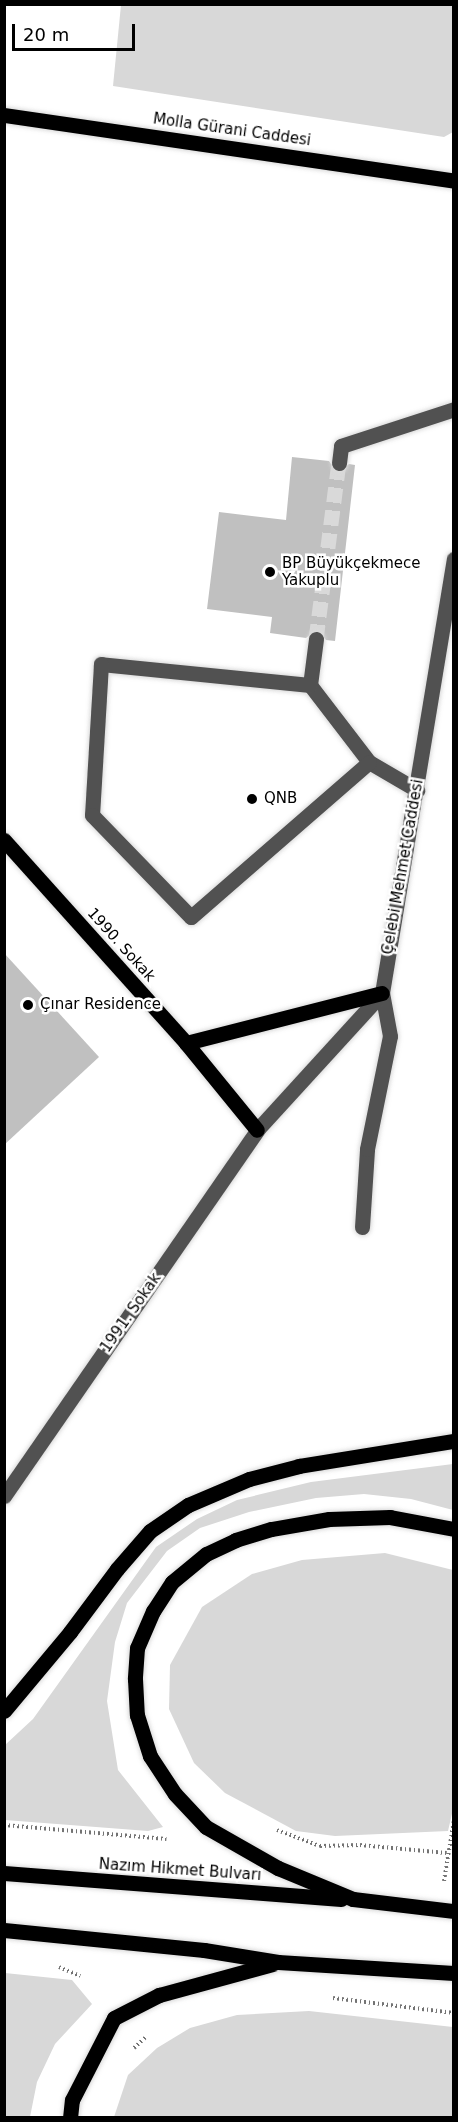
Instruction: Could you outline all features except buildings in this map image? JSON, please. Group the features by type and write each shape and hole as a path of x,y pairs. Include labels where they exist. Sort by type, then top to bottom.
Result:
{"main road":[{"name":"Molla Gürani Caddesi","path":"4,116 453,181"},
{"name":"1990. Sokak","path":"4,840 186,1043 257,1130"},
{"path":"186,1043 382,993"},
{"path":"4,1711 123,1561 150,1531 188,1505 249,1479 299,1466 453,1441"},
{"path":"453,1529 390,1517 329,1520 271,1529 236,1540 206,1554 172,1582 153,1611 137,1648 137,1714 150,1756 175,1794 206,1827 236,1847 353,1899 453,1911"},
{"name":"Nazım Hikmet Bulvarı","path":"4,1873 353,1899"},
{"path":"4,1930 204,1950 278,1962 453,1973"},
{"path":"69,2118 72,2100 114,2018 159,1995 278,1962"}],"street":[{"path":"339,463 341,446 453,409"},
{"name":"Çelebi Mehmet Caddesi","path":"382,993 453,559"},
{"path":"316,639 310,685 369,762 417,790"},
{"path":"310,685 101,664 92,815 191,917 369,762"},
{"path":"257,1130 382,993"},
{"path":"362,1227 367,1149 390,1036 382,993"},
{"name":"1991. Sokak","path":"4,1496 257,1130"}],"path":[{"path":"273,1829 320,1846 360,1845 447,1853 453,1820"},
{"path":"4,1825 166,1839"},
{"path":"321,1996 453,2013"},
{"path":"130,2054 151,2033"}],"shaded area":[{"path":"121,5 453,5 453,132 444,137 113,86"},
{"path":"453,1464 453,1510 411,1499 364,1494 316,1498 249,1512 200,1528 167,1551 127,1603 115,1642 107,1701 118,1770 163,1827 148,1831 5,1820 5,1745 33,1719 156,1547 197,1519 237,1500 311,1482"},
{"path":"385,1553 453,1570 454,1805 448,1831 335,1836 296,1831 225,1793 194,1763 169,1709 170,1665 202,1607 252,1574 302,1560"},
{"path":"5,1973 72,1980 92,2004 55,2044 37,2082 30,2117 6,2117 5,2112"},
{"path":"309,2011 453,2027 453,2117 114,2117 128,2075 157,2048 190,2028 237,2015"}],"tunnel":[{"path":"316,639 339,463"}],"place":[{"name":"BP Büyükçekmece Yakuplu","path":"270,572"},
{"name":"QNB","path":"252,799"},
{"name":"Çınar Residence","path":"28,1005"}]}
